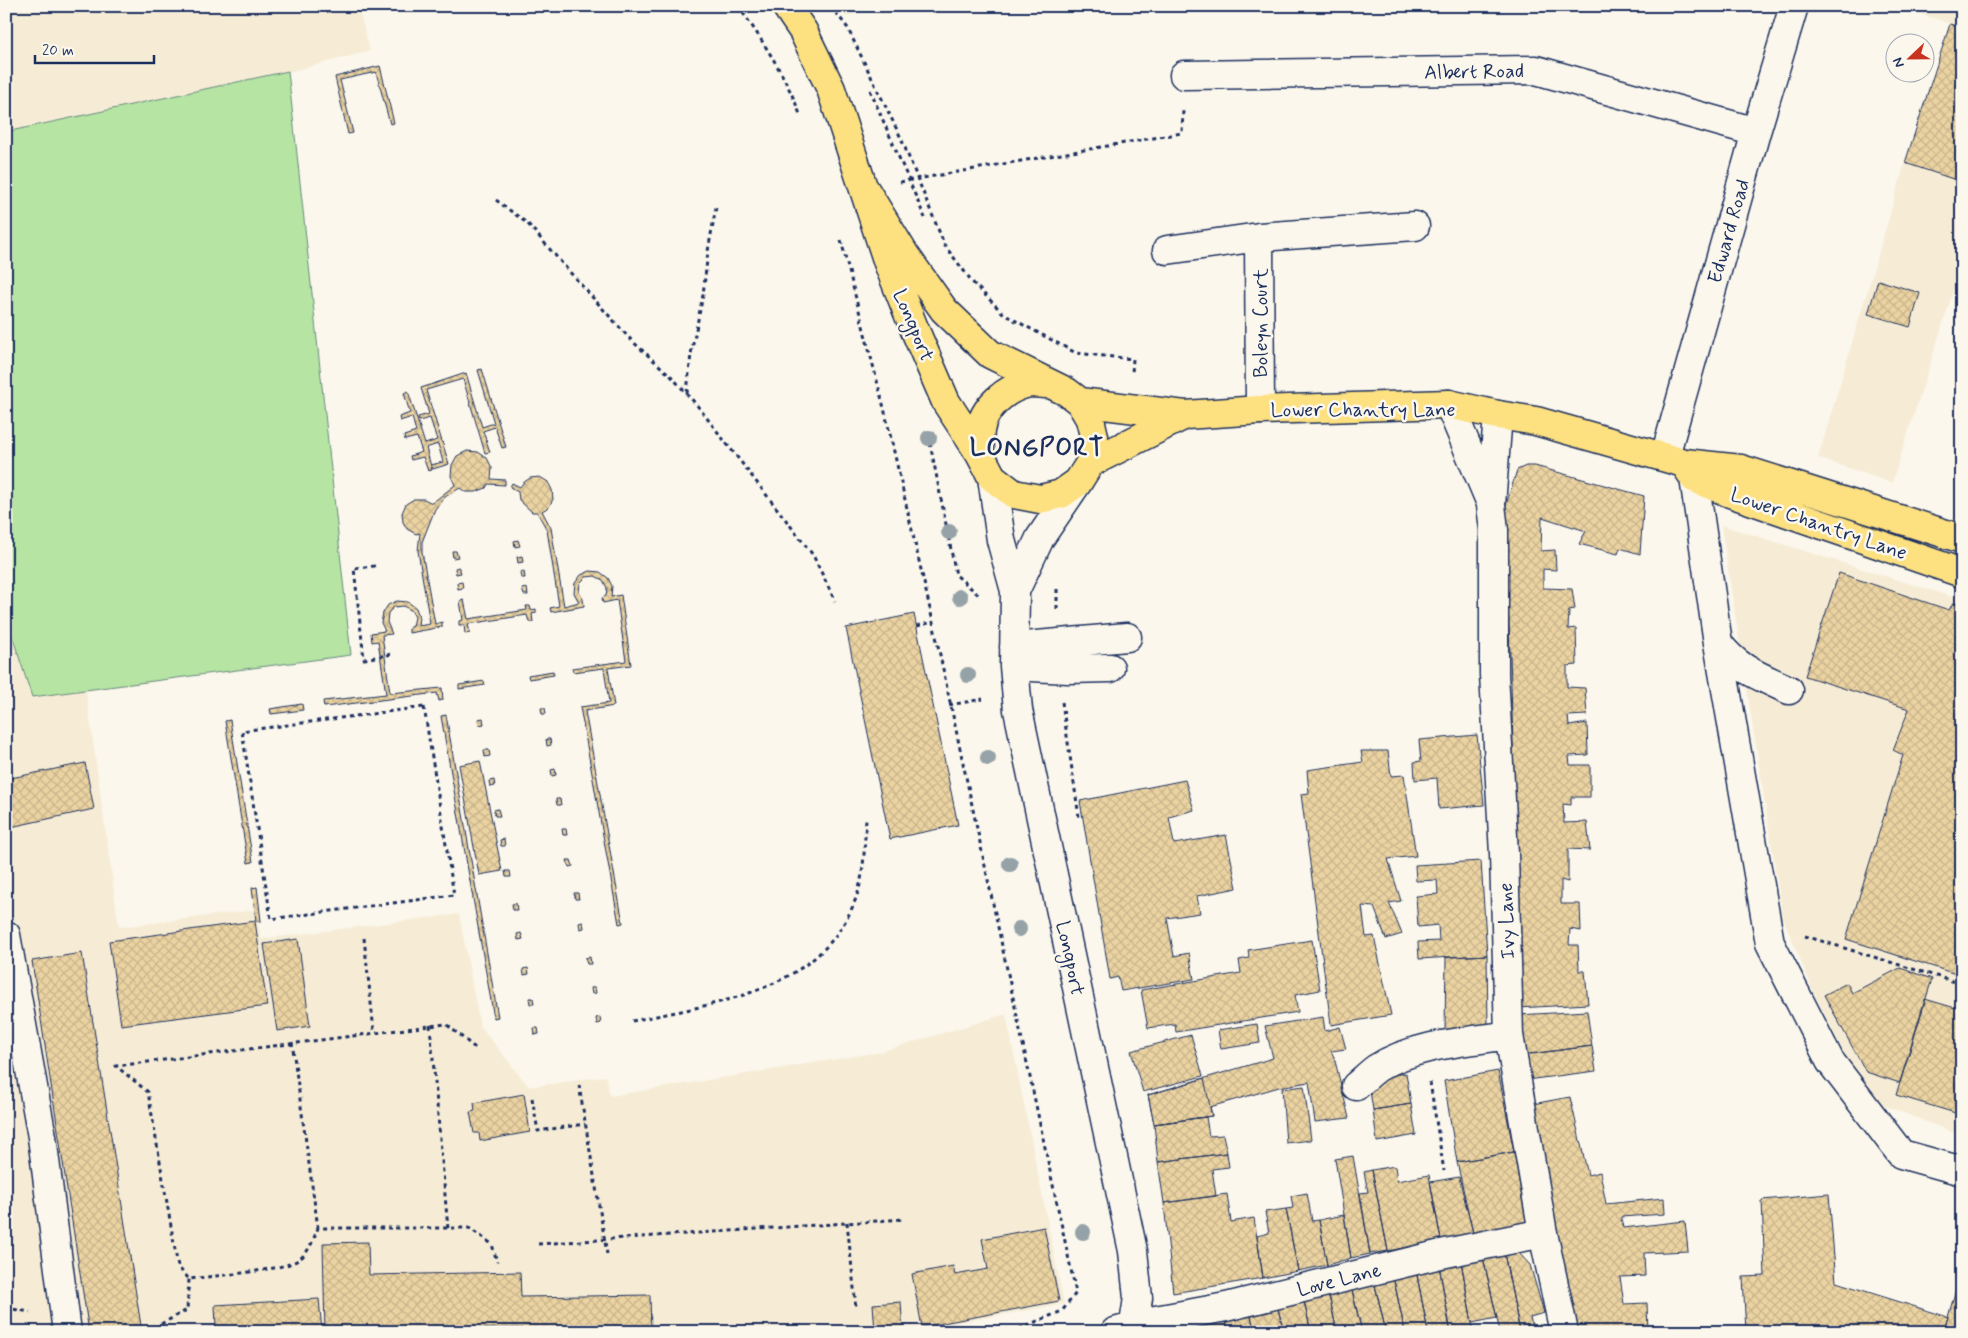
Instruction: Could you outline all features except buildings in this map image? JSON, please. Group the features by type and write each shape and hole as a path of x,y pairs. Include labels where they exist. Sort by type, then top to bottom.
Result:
{"main road":[{"name":"Longport","path":"786,6 803,31 831,89 888,263 946,402 986,466 1014,494 1040,499 1061,494 1084,472 1094,436 1090,419 1080,402 1067,392 990,354 944,310 905,254 864,188"},
{"name":"Longport","path":"986,466 980,430 988,409 1002,394 1012,389 1030,383 1049,384"},
{"name":"Lower Chantry Lane","path":"1080,402 1185,415 1260,410 1449,404 1536,421 1681,466 1730,493 1962,572"},
{"name":"Lower Chantry Lane","path":"1084,472 1185,415"},
{"name":"Lower Chantry Lane","path":"1681,466 1741,469 1962,539"}],"street":[{"name":"Edward Road","path":"1681,466 1756,132 1794,6"},
{"name":"Albert Road","path":"1184,75 1536,70 1756,132"},
{"name":"Boleyn Court","path":"1167,250 1259,237 1415,226"},
{"name":"Boleyn Court","path":"1259,237 1260,410"},
{"name":"Ivy Lane","path":"1449,404 1491,505"},
{"name":"Ivy Lane","path":"1498,415 1491,505 1494,530 1494,674 1504,854 1509,1035 1543,1233 1564,1332"},
{"name":"Longport","path":"986,466 1001,540 1015,591 1014,657 1018,710 1131,1242 1138,1298 1128,1329"},
{"path":"1681,466 1718,642 1770,943 1830,1061 1901,1154 1962,1171"},
{"name":"Longport","path":"1015,591 1040,538 1084,472"},
{"path":"1014,657 1127,637"},
{"path":"1718,642 1726,654 1750,673 1789,690"},
{"path":"1014,657 1068,670 1110,668"},
{"path":"6,935 42,1137 67,1332"},
{"path":"1356,1086 1377,1068 1420,1050 1509,1035"},
{"name":"Love Lane","path":"1128,1329 1441,1254 1543,1233"}],"path":[{"path":"738,6 764,42 793,95 803,121"},
{"path":"851,46 855,55"},
{"path":"870,88 928,225"},
{"path":"909,180 1182,133"},
{"path":"496,200 528,224 632,341 672,376 813,555 835,601"},
{"path":"687,394 691,354 716,207"},
{"path":"841,239 884,408 933,622 1076,1293 1062,1311 1011,1332"},
{"path":"375,566 354,568 364,659 393,654"},
{"path":"917,626 933,622"},
{"path":"424,707 454,895 272,919 242,731 424,707"},
{"path":"632,1021 707,1006 747,995 775,983 813,958 827,946 844,925 856,897 863,861 866,819"},
{"path":"364,938 374,1032"},
{"path":"1842,947 1962,984"},
{"path":"161,1332 161,1324 187,1310 189,1279 178,1267 148,1092 116,1066 292,1042 446,1024 475,1048"},
{"path":"430,1025 448,1229"},
{"path":"189,1279 281,1266 297,1260 311,1247 318,1228 292,1042"},
{"path":"1429,1076 1444,1171"},
{"path":"579,1085 607,1254"},
{"path":"532,1098 538,1130 585,1124"},
{"path":"538,1244 605,1241 904,1219"},
{"path":"848,1222 856,1307"},
{"path":"318,1228 469,1228 492,1244 497,1262"}],"shaded area":[{"path":"6,6 358,6 370,51 288,72 351,655 86,691 119,927 256,910 261,939 459,914 480,1026 529,1087 606,1076 610,1096 880,1052 1006,1014 1064,1304 903,1332 6,1332"},
{"path":"838,6 878,6 846,17"},
{"path":"1898,6 1962,6 1962,264 1892,483 1818,458 1905,163 1931,82 1936,82 1936,67 1950,24"},
{"path":"1721,525 1962,600 1962,1136 1868,1099 1817,1000 1783,918"}],"green space":[{"path":"288,71 351,655 32,697 6,617 6,132"}],"district":[{"name":"LONGPORT","path":"1037,446"}]}
